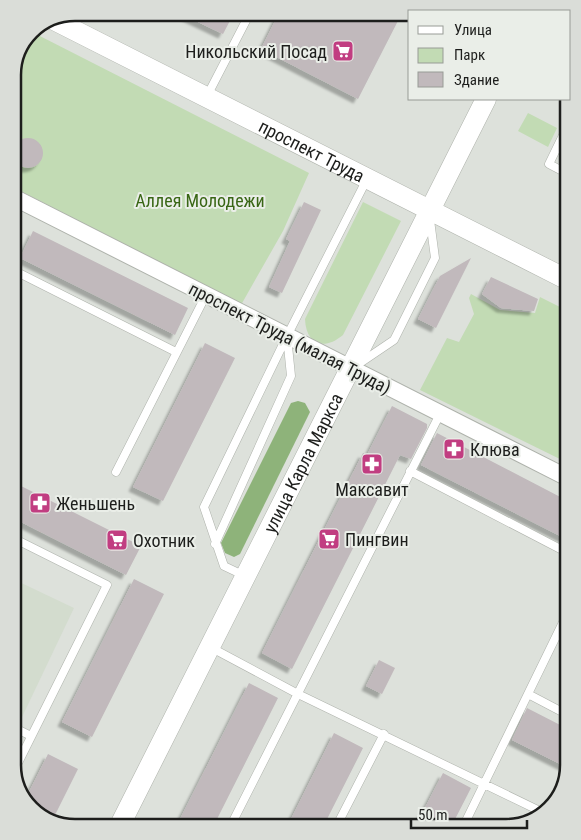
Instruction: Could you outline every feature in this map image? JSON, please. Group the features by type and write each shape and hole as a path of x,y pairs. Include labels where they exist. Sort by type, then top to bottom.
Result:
{"street":[{"name":"проспект Труда","path":"61,23 560,276"},
{"name":"улица Карла Маркса","path":"123,819 485,100"},
{"name":"проспект Труда (малая Труда)","path":"21,201 560,474"}],"lane":[{"path":"206,98 245,21"},
{"path":"560,141 549,164 560,170"},
{"path":"246,576 224,566 215,544 204,506 287,336 367,179"},
{"path":"350,369 394,340 435,258 429,211"},
{"path":"21,274 176,352"},
{"path":"116,472 206,295"},
{"path":"215,544 291,376 287,336"},
{"path":"234,819 440,414"},
{"path":"410,471 560,550"},
{"path":"21,543 107,586 21,757"},
{"path":"468,819 560,628"},
{"path":"210,647 298,694 537,809"},
{"path":"528,694 560,712"},
{"path":"21,732 31,736"},
{"path":"341,819 384,734"}],"shaded area":[{"path":"21,583 74,608 21,719"}],"green space":[{"name":"Аллея Молодежи","path":"39,36 309,173 283,231 241,305 21,191 21,72 27,51 32,42"},
{"path":"528,113 557,128 548,147 518,131"},
{"path":"363,202 401,221 343,335 329,343 317,343 309,335 305,319"},
{"path":"471,294 500,310 535,313 540,297 560,307 560,459 420,390 447,338 459,342 474,314 469,298"},
{"path":"298,401 305,403 310,412 240,554 234,557 225,553 221,543 291,403"}],"building":[{"path":"196,21 230,21 223,34"},
{"path":"275,21 398,21 358,99 261,49"},
{"path":"22,139 34,139 42,147 42,159 34,167 21,166"},
{"path":"304,202 321,210 282,293 269,287 290,241 286,239"},
{"path":"33,231 188,308 175,335 21,258"},
{"path":"471,258 436,328 418,319 440,276"},
{"path":"491,277 538,299 534,311 501,308 482,294"},
{"path":"205,343 235,358 163,501 133,487"},
{"path":"392,406 427,424 427,428 411,459 400,455 292,669 262,653 363,453 367,455"},
{"path":"437,433 560,497 560,536 421,465"},
{"path":"21,486 141,546 126,575 21,522"},
{"path":"134,579 164,594 92,737 62,722"},
{"path":"379,660 395,668 382,694 366,686"},
{"path":"249,683 278,698 217,819 180,819"},
{"path":"527,708 560,725 560,764 512,740"},
{"path":"334,733 363,748 327,819 291,819"},
{"path":"48,754 78,769 55,815 45,810 29,793"},
{"path":"443,773 471,788 455,819 419,819"}],"place":[{"name":"Никольский Посад","path":"343,51"},
{"name":"Клюва","path":"454,449"},
{"name":"Максавит","path":"372,464"},
{"name":"Женьшень","path":"40,503"},
{"name":"Пингвин","path":"329,539"},
{"name":"Охотник","path":"117,540"}]}
